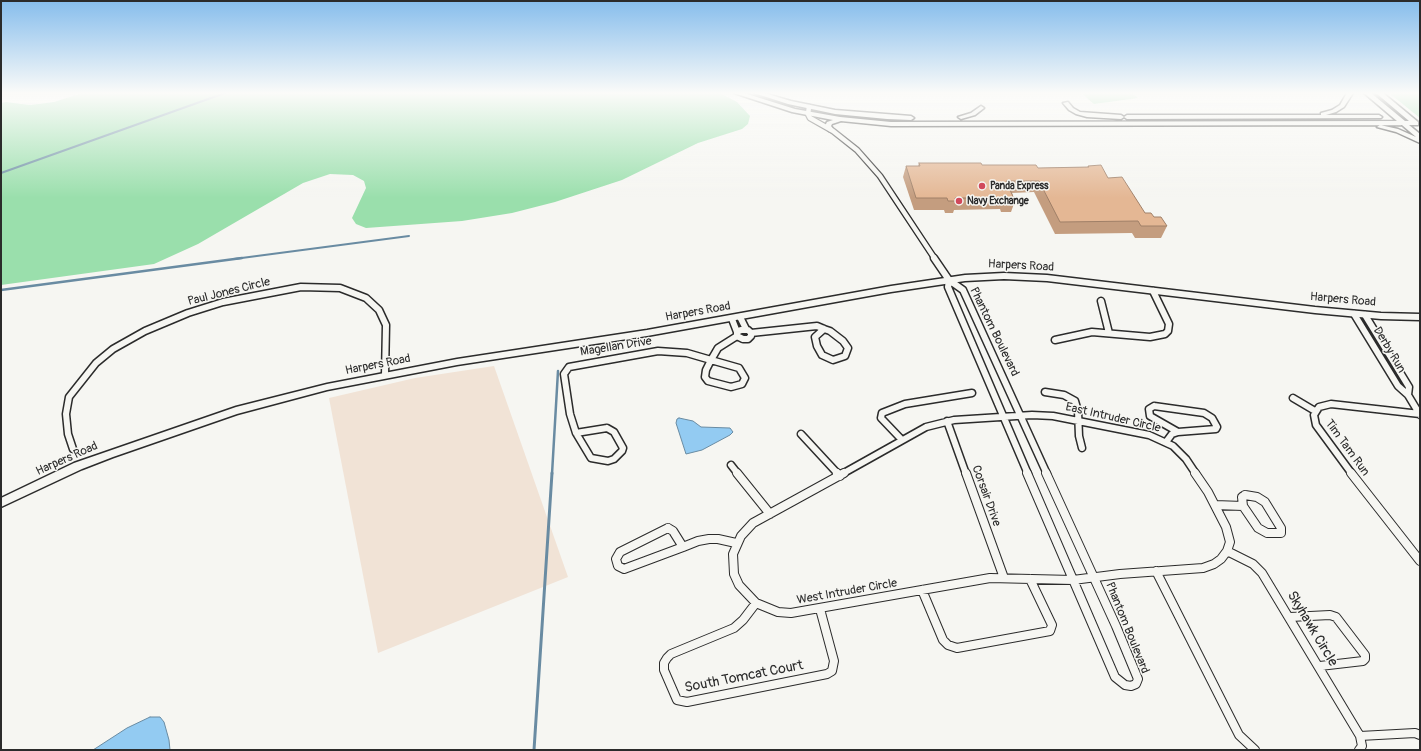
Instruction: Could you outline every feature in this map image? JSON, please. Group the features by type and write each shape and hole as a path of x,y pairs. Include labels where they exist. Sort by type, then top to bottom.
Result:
{"main road":[{"path":"1385,128 1420,141"},
{"path":"1409,128 1420,137"},
{"name":"Harpers Road","path":"1,503 78,466 191,426 283,398 458,362 569,346 949,280 983,276 1047,278 1354,314 1420,317"}],"street":[{"name":"Phantom Boulevard","path":"828,128 857,150 880,176 949,280 963,290 1095,578 1138,680 1136,684 1131,686 1125,685 1115,677 948,287 949,280"},
{"name":"Paul Jones Circle","path":"73,449 68,434 66,414 69,397 96,363 113,349 145,331 188,313 223,302 301,287 337,288 354,292 372,302 379,310 386,325 385,376"},
{"path":"1055,340 1092,332 1150,337 1165,334 1168,331 1169,324 1153,291"},
{"path":"1101,301 1109,333"},
{"name":"Derby Run","path":"1354,314 1398,386 1408,395 1420,415"},
{"name":"Derby Run","path":"1365,314 1409,387 1408,395"},
{"path":"736,318 748,331 751,336 745,339 740,338 737,334 736,318"},
{"path":"711,360 718,348 741,330 748,331 804,326 817,326 824,329 834,334 846,344 848,348 845,356 833,360 822,355 817,346 815,337 824,329"},
{"name":"Magellan Drive","path":"576,433 607,428 611,430 623,448 622,451 614,459 608,461 591,458 576,433 570,414 564,374 569,367 612,358 658,351 683,352 711,360 739,368 745,378 742,384 731,387 708,381 705,377 706,370 711,360"},
{"path":"1045,392 1064,395 1073,399 1077,404 1079,436 1082,448"},
{"path":"902,440 882,418 882,413 904,404 972,393"},
{"path":"1293,398 1315,411"},
{"name":"Tim Tam Run","path":"1420,415 1331,404 1319,407 1315,411 1314,419 1316,425 1420,561"},
{"path":"1166,442 1172,434 1178,432 1214,431 1217,427 1212,418 1204,413 1154,406 1149,409 1150,416 1152,418 1178,432"},
{"name":"East Intruder Circle","path":"1003,416 1049,415 1149,435 1166,442 1179,451 1186,459 1215,505 1229,534 1230,542 1227,551"},
{"path":"682,547 673,531 668,528 620,552 616,559 618,566 624,569 682,547 698,540 709,539 736,543 747,528 926,427 947,420 1003,416"},
{"name":"Corsair Drive","path":"947,420 1004,578"},
{"path":"801,434 840,476"},
{"path":"732,465 770,514"},
{"path":"1245,495 1262,499 1281,528 1280,533 1262,532 1243,506 1242,501 1245,495"},
{"path":"1215,505 1243,506"},
{"name":"West Intruder Circle","path":"736,543 733,554 734,574 739,586 756,604 778,612 790,613 820,609 990,578 1073,580"},
{"path":"1073,580 1156,571 1203,568 1218,562 1227,551"},
{"name":"Skyhawk Circle","path":"1227,551 1253,564 1262,573 1320,666 1360,736"},
{"path":"1156,571 1240,735 1254,750"},
{"path":"922,590 943,640 948,645 957,648 1050,630 1052,625 1030,579"},
{"name":"South Tomcat Court","path":"756,604 744,620 734,628 671,654 667,658 664,663 664,670 677,700 687,702 827,674 832,671 834,661 820,609"},
{"path":"1290,617 1330,615 1336,618 1341,622 1365,655 1363,662 1320,666"},
{"path":"1359,750 1362,746 1360,736 1415,733 1420,735"}],"shaded area":[{"path":"494,366 568,577 378,653 329,398 415,378"}],"green space":[{"path":"1,128 743,128 698,143 622,180 555,202 512,213 462,221 366,228 356,224 352,218 366,188 364,181 353,175 330,174 303,183 198,244 154,264 1,285"}],"water":[{"path":"679,418 693,421 701,427 730,428 733,432 702,450 686,454 676,423 677,419"},
{"path":"150,717 160,717 164,722 170,750 93,750 127,728"}],"building":[{"name":"Navy Exchange","path":"919,163 1036,165 1038,168 1089,167 1088,166 1101,165 1108,178 1122,177 1145,213 1151,213 1154,217 1161,217 1167,226 1141,226 1138,221 1060,222 1039,181 1006,181 1015,201 1005,201 1003,198 955,198 956,201 948,201 947,198 916,198 906,166 920,166"}],"waterway":[{"path":"1,173 127,128"},
{"path":"234,259 409,236"},
{"path":"1,290 242,258"},
{"path":"552,474 558,371"},
{"path":"534,750 552,473"}],"place":[{"name":"Panda Express","path":"982,186"},
{"name":"Navy Exchange","path":"959,201"}]}
